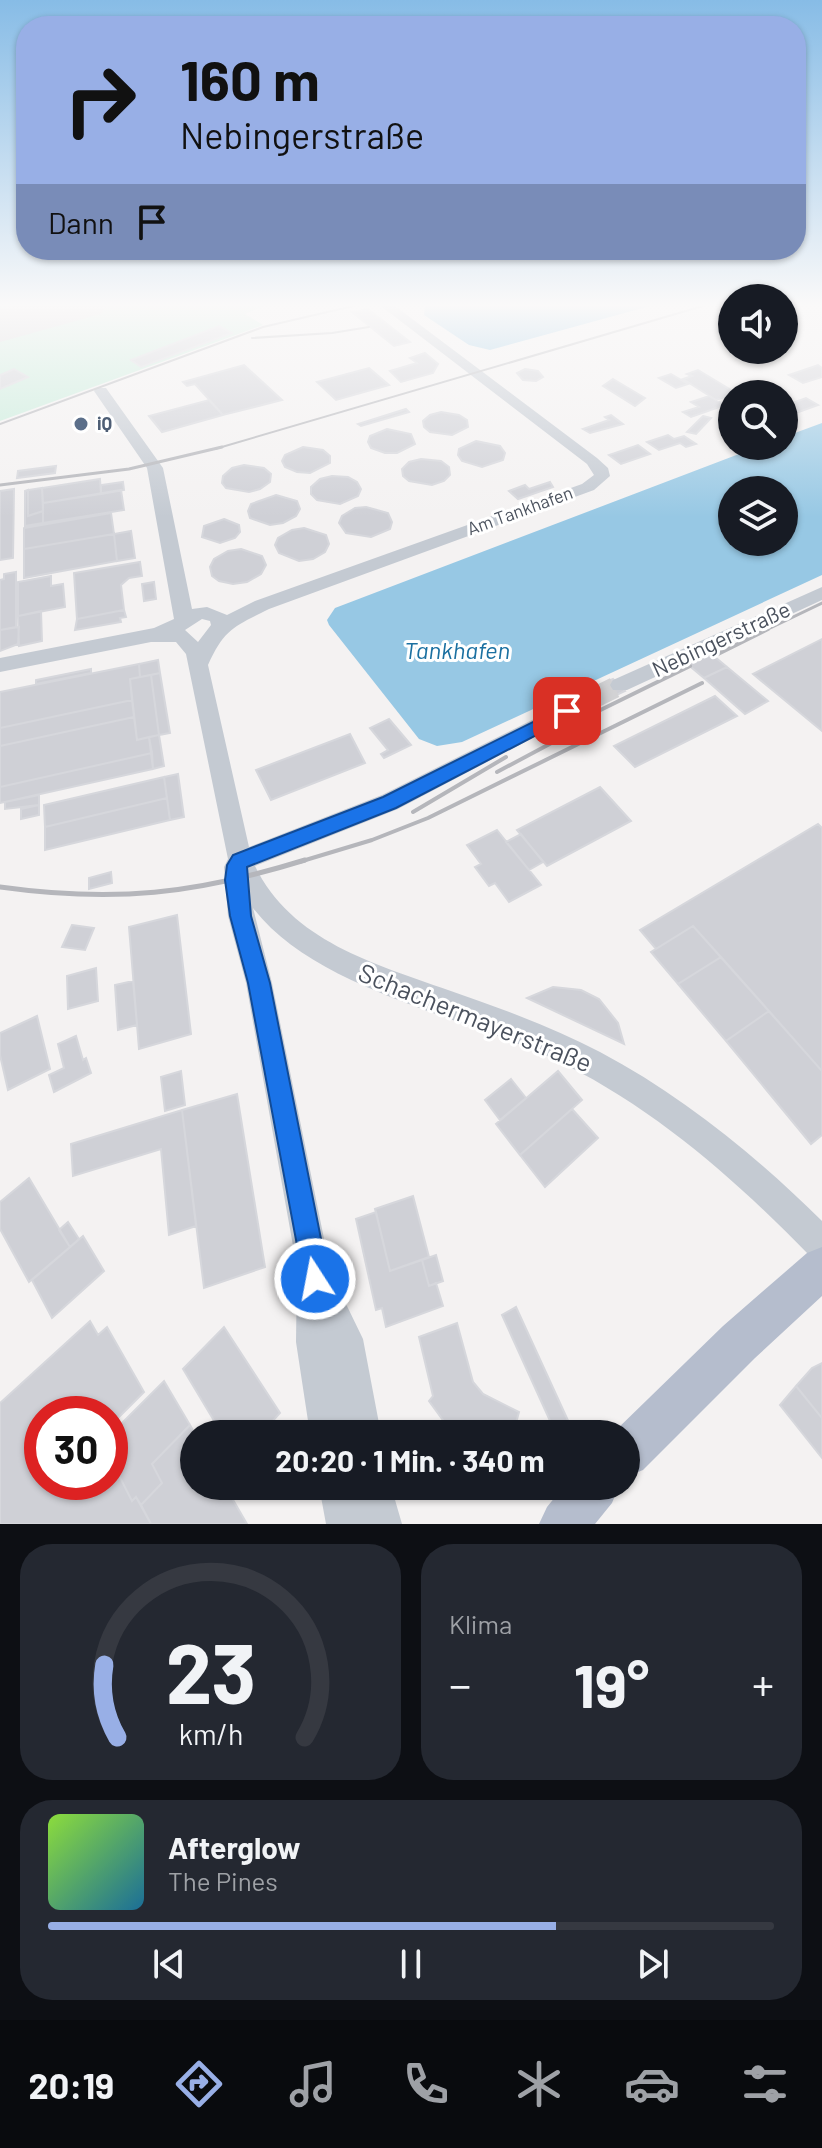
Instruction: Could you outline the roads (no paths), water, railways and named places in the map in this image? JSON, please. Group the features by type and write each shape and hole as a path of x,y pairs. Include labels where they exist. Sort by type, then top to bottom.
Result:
{"main road":[{"path":"640,1439 739,1342 822,1268"}],"street":[{"name":"Am Tankhafen","path":"194,624 262,605 588,487 602,476 600,468 592,461 477,374"},
{"path":"101,391 155,468 194,624 199,663 243,869"},
{"name":"Nebingerstraße","path":"620,685 822,593"},
{"path":"0,665 194,624"},
{"path":"326,1420 313,1342 315,1279 259,983 239,906 235,875 390,802 567,711"},
{"name":"Schachermayerstraße","path":"243,869 280,922 333,959 548,1042 636,1089 748,1172 822,1244"},
{"path":"315,1279 346,1339 360,1420"},
{"path":"341,1500 345,1524"},
{"path":"376,1500 383,1524"}],"water":[{"name":"Tankhafen","path":"822,423 822,575 462,742 437,746 419,739 329,625 327,620 335,608 723,460 798,460 798,432"}],"tunnel":[{"path":"567,711 620,685"}],"railway":[{"path":"0,424 135,374"},
{"path":"221,447 470,374"},
{"path":"0,485 129,469 221,447"},
{"path":"215,449 221,447"},
{"path":"764,631 822,603"},
{"path":"764,631 768,629"},
{"path":"714,656 764,631"},
{"path":"574,723 690,666"},
{"path":"299,862 372,840 428,818 702,683"},
{"path":"497,772 589,723"},
{"path":"413,812 506,757"},
{"path":"0,887 81,894 154,892 227,881 305,860"}],"place":[{"name":"iQ","path":"81,424"}]}
